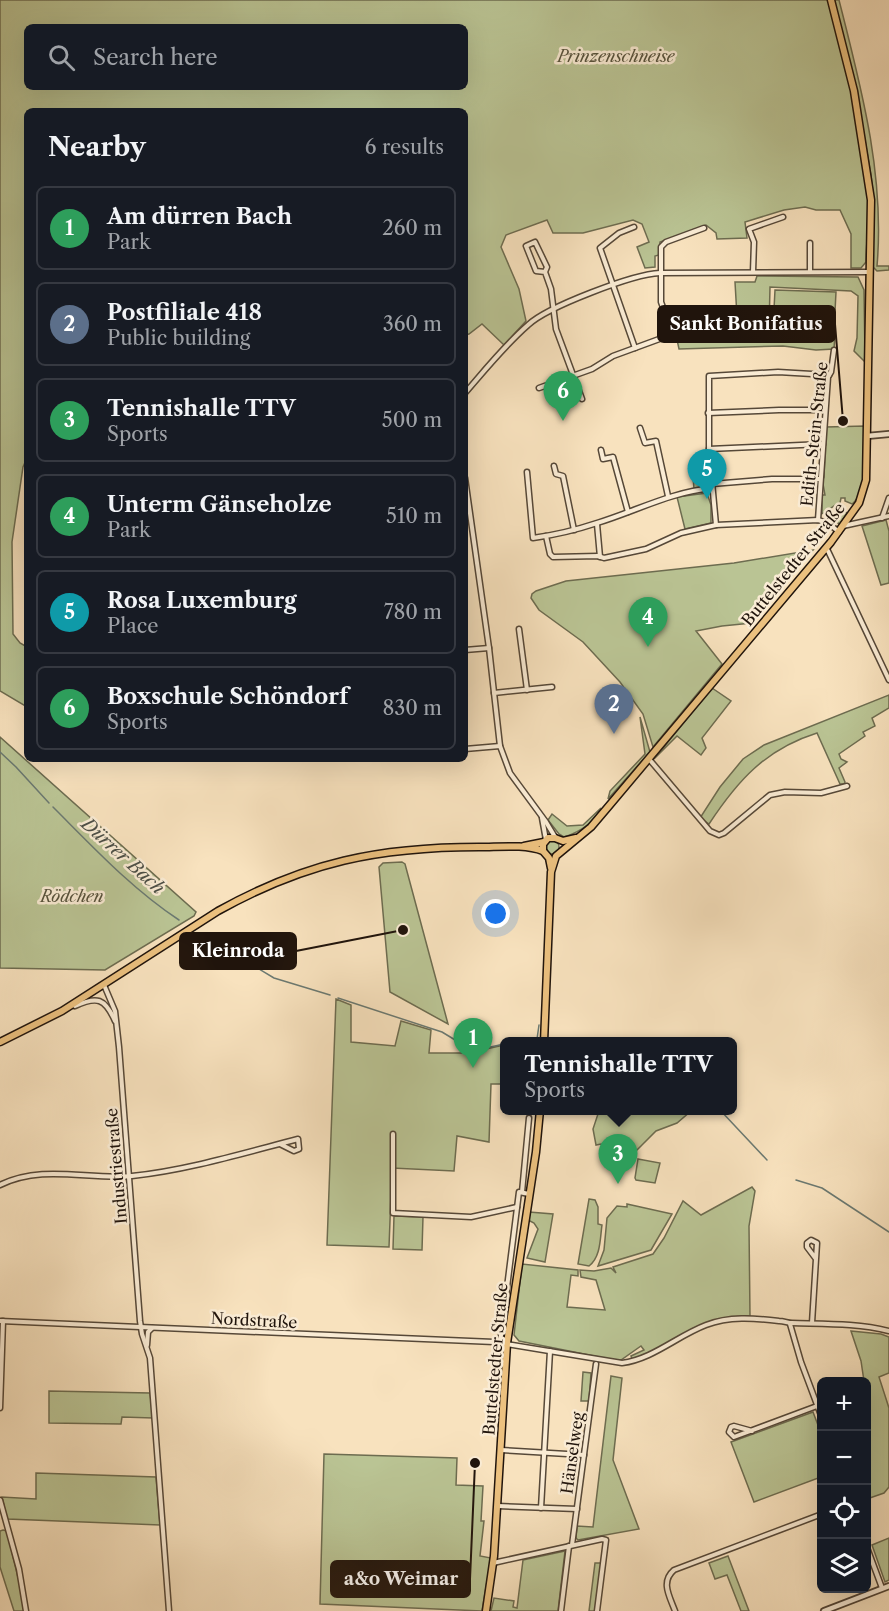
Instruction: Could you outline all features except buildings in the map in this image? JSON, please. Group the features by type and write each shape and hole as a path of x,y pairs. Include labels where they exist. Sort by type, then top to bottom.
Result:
{"main road":[{"name":"Buttelstedter Straße","path":"556,856 591,827 650,759 825,549 854,513 863,495 866,480 871,200 869,176 851,76 831,0"},
{"path":"0,1042 62,1011 227,906 269,884 318,866 400,850 519,847 580,836"},
{"path":"558,839 562,850"},
{"path":"545,841 551,872"},
{"path":"519,847 556,856 551,872 544,1037"},
{"name":"Buttelstedter Straße","path":"486,1611 498,1506 504,1343 525,1193 539,1115"}],"street":[{"path":"753,272 754,242 749,229 783,217"},
{"path":"634,227 619,233 600,248 611,285 635,348"},
{"path":"539,388 596,367 613,356 673,334 661,302 660,273 663,244 704,228"},
{"path":"545,272 536,271 525,246 536,242 547,267 545,272 555,309 556,329 582,399"},
{"path":"810,243 810,271"},
{"path":"468,390 528,324 555,309 642,274 869,272"},
{"name":"Edith-Stein-Straße","path":"818,520 825,410 834,350"},
{"path":"716,525 709,449 709,376 778,372 829,375"},
{"path":"708,413 825,410"},
{"path":"640,428 645,443 656,441 668,496"},
{"path":"867,436 889,434"},
{"path":"709,449 823,444"},
{"path":"601,450 603,459 613,457 628,512"},
{"path":"554,466 556,474 563,476 574,530"},
{"path":"527,472 533,538 597,524 668,496 712,486 772,479 820,479"},
{"path":"882,518 889,498"},
{"path":"468,499 500,746 510,773 558,839"},
{"path":"546,536 550,554 553,557 600,556 607,558 646,549 681,533 716,525 818,520 841,529 889,516"},
{"path":"597,524 600,556"},
{"path":"825,549 828,551 889,680"},
{"path":"519,629 527,690"},
{"path":"468,650 489,648"},
{"path":"494,693 552,687"},
{"path":"468,749 500,746"},
{"path":"650,759 715,835 724,833 770,795 784,792 821,793 847,786"},
{"path":"542,817 545,841"},
{"name":"Industriestraße","path":"104,985 113,1004 116,1024 141,1327 150,1358 169,1611"},
{"path":"62,1011 90,1000 99,1000 110,1010 116,1024"},
{"name":"Buttelstedter Straße","path":"525,1193 530,1118"},
{"path":"393,1134 393,1213 471,1217 517,1207"},
{"path":"0,1185 30,1174 128,1176 157,1172 298,1139 299,1147 296,1151 292,1151 280,1144"},
{"path":"504,1343 519,1192 525,1193"},
{"path":"812,1323 816,1259 817,1243 808,1241 807,1247 816,1259"},
{"name":"Nordstraße","path":"2,1321 504,1343 622,1364 637,1361 693,1331 717,1322 746,1318 784,1321 790,1324 812,1323 889,1331"},
{"path":"0,1408 2,1321"},
{"path":"752,1431 734,1426 729,1432 734,1437 752,1431 817,1406 790,1324"},
{"name":"Industriestraße","path":"147,1346 146,1338 152,1328"},
{"path":"541,1508 550,1351"},
{"name":"Hänselweg","path":"561,1611 596,1364"},
{"path":"501,1450 584,1455"},
{"path":"0,1500 2,1520 19,1569 26,1611"},
{"path":"498,1506 577,1509"},
{"path":"675,1611 666,1587 669,1574 674,1570 817,1516"},
{"path":"493,1563 606,1540 597,1611"},
{"path":"871,1556 882,1588"},
{"path":"824,1611 889,1586"}],"green space":[{"name":"Prinzenschneise","path":"0,0 828,0 842,51 864,155 869,207 866,262 861,268 851,268 851,234 840,210 816,210 805,207 784,210 745,222 747,238 717,239 716,233 706,225 660,242 659,255 655,256 655,267 645,268 637,247 649,242 642,224 633,220 583,233 553,233 547,220 506,235 501,247 519,289 526,321 504,345 482,324 468,334 468,108 24,108 24,465 12,542 13,634 24,645 24,705 0,691"},
{"path":"833,0 839,0 869,132 878,198 877,266 889,266 889,270 877,271 873,267 871,175 856,89"},
{"path":"757,276 858,277 864,290 865,362 854,351 857,338 858,296 851,291 770,287 769,329 835,333 834,349 816,350 783,346 679,349 676,335 683,332 712,336 738,334 735,282 755,282"},
{"path":"775,290 836,292 834,331 773,328"},
{"path":"865,426 863,479 857,498 852,504 845,501 845,498 841,498 840,503 819,515 822,513 820,495 825,495 823,484 821,484 824,477 826,427"},
{"path":"709,475 710,483 706,487 694,489 693,477"},
{"path":"707,493 711,505 711,523 685,529 677,497"},
{"path":"839,511 847,513 840,524 831,520 830,517"},
{"path":"886,520 889,531 889,583 881,585 862,526"},
{"path":"813,550 752,623 696,631 722,664 653,747 643,714 620,682 583,642 539,610 531,598 536,591 566,581 734,563"},
{"path":"712,688 731,701 702,738 706,748 701,755 677,736 654,759"},
{"path":"889,695 889,708 872,718 875,726 863,732 865,736 839,754 841,759 847,762 839,768 844,784 840,784 817,733 768,757 742,780 709,824 700,818 720,787 743,759 764,745"},
{"path":"640,717 650,752 608,799 610,791 645,754"},
{"name":"Rödchen","path":"0,737 24,758 24,762 28,762 196,912 194,916 105,970 0,968"},
{"path":"601,808 586,826 564,837 548,820 552,814 567,826 583,825"},
{"path":"552,840 557,842 559,847 557,852 552,854 547,852 545,847 547,842"},
{"path":"402,862 405,864 448,1024 390,992 379,867 383,863"},
{"path":"336,999 351,1005 351,1042 395,1046 401,1021 431,1030 429,1053 464,1053 465,1049 477,1051 500,1046 500,1084 491,1084 489,1142 457,1136 454,1171 392,1168 389,1247 327,1245"},
{"path":"597,1115 686,1115 677,1123 656,1131 635,1152 629,1151 626,1156 608,1158 606,1149 601,1144 596,1145 593,1129"},
{"path":"638,1159 660,1163 655,1183 636,1180"},
{"path":"752,1187 755,1191 749,1226 750,1316 716,1320 632,1359 631,1356 644,1350 641,1346 621,1360 519,1341 514,1335 522,1264 578,1270 578,1276 571,1275 567,1307 605,1310 596,1280 581,1277 580,1270 594,1271 611,1268 616,1273 613,1267 653,1254 683,1201 701,1215"},
{"path":"589,1199 595,1200 598,1207 598,1224 602,1225 598,1252 589,1266 578,1264"},
{"path":"627,1204 672,1214 651,1250 598,1266 604,1250 607,1218 617,1206 627,1207"},
{"path":"529,1212 553,1214 545,1262 527,1258 538,1229 528,1220"},
{"path":"394,1216 423,1217 422,1250 393,1249"},
{"path":"851,1331 889,1337 889,1373 879,1377 889,1408 889,1487 884,1493 871,1498 871,1377 863,1377 861,1361"},
{"path":"583,1372 591,1373 589,1401 581,1401"},
{"path":"611,1376 622,1378 613,1460 639,1529 578,1540 576,1538 577,1526 593,1527"},
{"path":"49,1391 150,1393 153,1418 122,1417 121,1424 49,1423"},
{"path":"813,1412 817,1422 817,1478 754,1502 731,1442"},
{"path":"324,1454 457,1458 456,1485 483,1486 481,1521 484,1521 480,1556 491,1558 482,1611 320,1604"},
{"path":"36,1473 156,1477 160,1525 7,1519 2,1497 36,1499"},
{"path":"0,1531 7,1531 24,1611 14,1611 0,1567"},
{"path":"889,1538 889,1580 885,1582 872,1545"},
{"path":"565,1551 558,1611 491,1611 494,1598 514,1601 513,1607 517,1608 523,1560"},
{"path":"728,1556 749,1611 741,1611 727,1575 715,1579 709,1563"},
{"path":"595,1563 603,1563 597,1611 589,1611"}],"waterway":[{"name":"Dürrer Bach","path":"0,752 49,803"},
{"name":"Dürrer Bach","path":"53,807 129,881 179,920"},
{"name":"Dürrer Bach","path":"199,933 274,978 330,995"},
{"name":"Dürrer Bach","path":"338,998 442,1032 470,1049 477,1050 500,1045"},
{"path":"537,1037 539,1025"},
{"name":"Dürrer Bach","path":"725,1115 767,1160"},
{"name":"Dürrer Bach","path":"796,1180 822,1188 889,1232"}],"place":[{"name":"Boxschule Schöndorf","path":"563,421"},
{"name":"Sankt Bonifatius","path":"843,421"},
{"name":"Rosa Luxemburg","path":"707,499"},
{"name":"Unterm Gänseholze","path":"648,647"},
{"name":"Postfiliale 418","path":"614,734"},
{"name":"Kleinroda","path":"403,930"},
{"name":"Am dürren Bach","path":"473,1068"},
{"name":"Tennishalle TTV","path":"618,1184"},
{"name":"a&o Weimar","path":"475,1463"}]}
